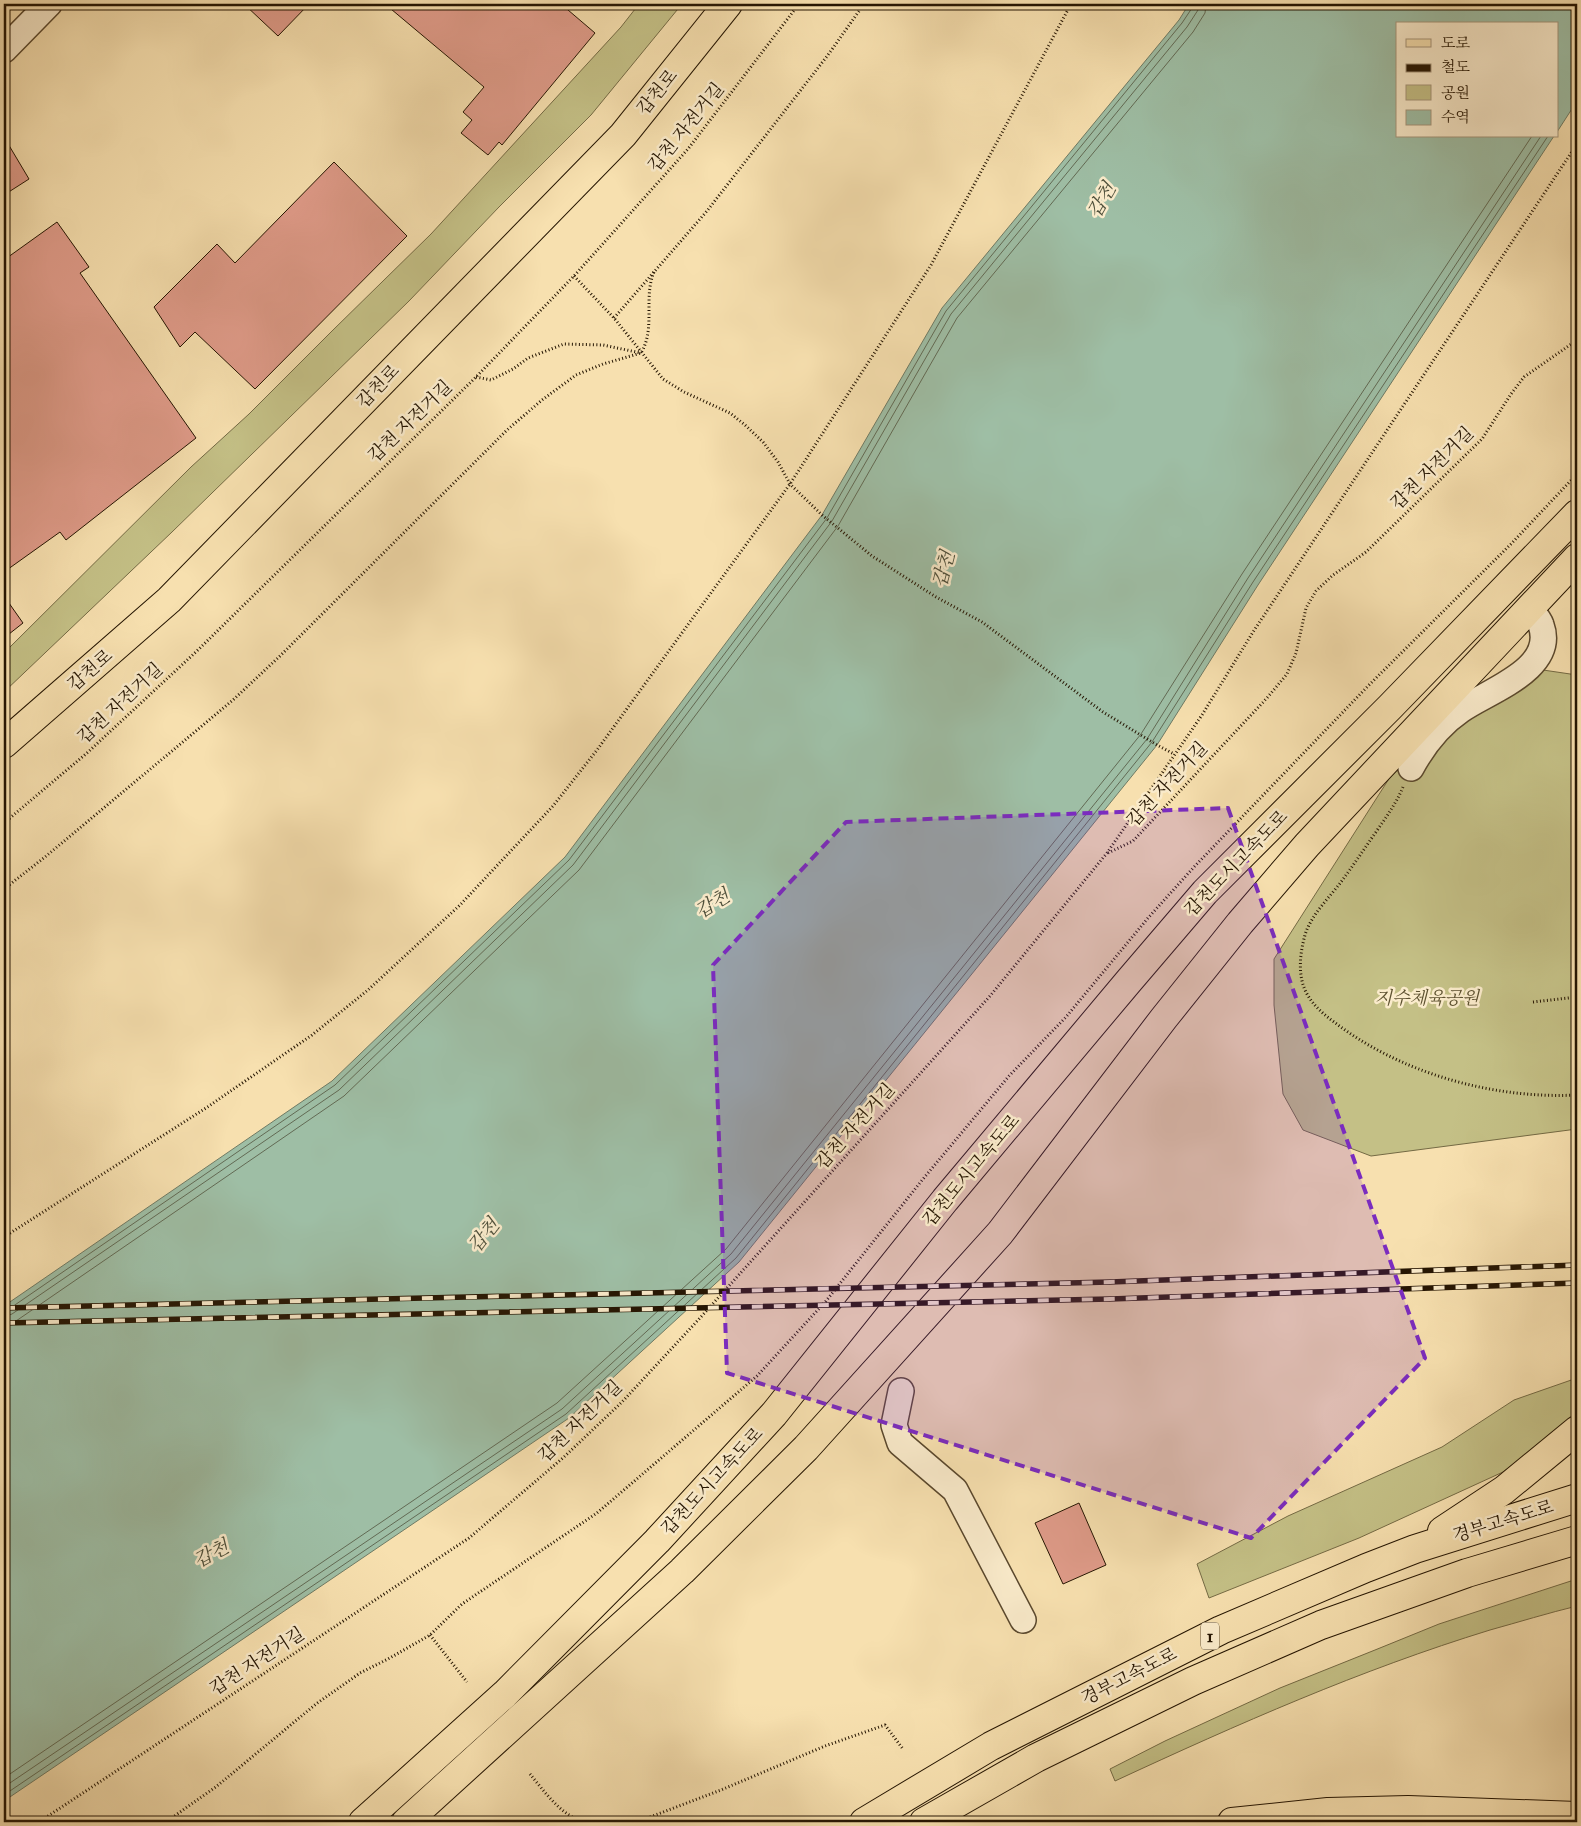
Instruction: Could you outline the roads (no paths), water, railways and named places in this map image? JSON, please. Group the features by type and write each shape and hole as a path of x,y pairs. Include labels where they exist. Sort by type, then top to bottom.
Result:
{"main road":[{"name":"갑천로","path":"4,744 170,600 623,135 728,4"},
{"name":"갑천도시고속도로","path":"362,1822 505,1694 670,1527 774,1414 945,1200 1205,892 1390,707 1577,514"},
{"path":"406,1822 682,1570 806,1448 1000,1233 1164,1018 1246,916 1307,846 1577,558"},
{"path":"1415,1549 1504,1490 1577,1430"},
{"name":"경부고속도로","path":"864,1822 991,1746 1221,1630 1415,1549 1577,1498"},
{"name":"경부고속도로","path":"924,1822 1036,1758 1193,1681 1312,1629 1467,1573 1577,1540"},
{"path":"1232,1822 1328,1812 1408,1810 1574,1811"}],"street":[{"path":"4,50 49,4"},
{"path":"1411,768 1423,747 1460,710 1518,677 1536,660 1543,647 1543,634 1540,623 1530,609"},
{"path":"900,1391 894,1424 900,1444 955,1490 1023,1620"}],"water":[{"name":"갑천","path":"1189,4 1577,4 1577,101 1558,130 1558,22 1396,22 1396,138 1553,138 1258,585 1157,745 739,1262 569,1418 4,1801 4,1306 332,1081 565,857 822,515 942,308 1179,20"}],"railway":[{"path":"4,1308 1110,1282 1577,1265"},
{"path":"4,1323 1110,1299 1577,1283"}],"park label":[{"name":"지수체육공원","path":"1427,998"}]}
